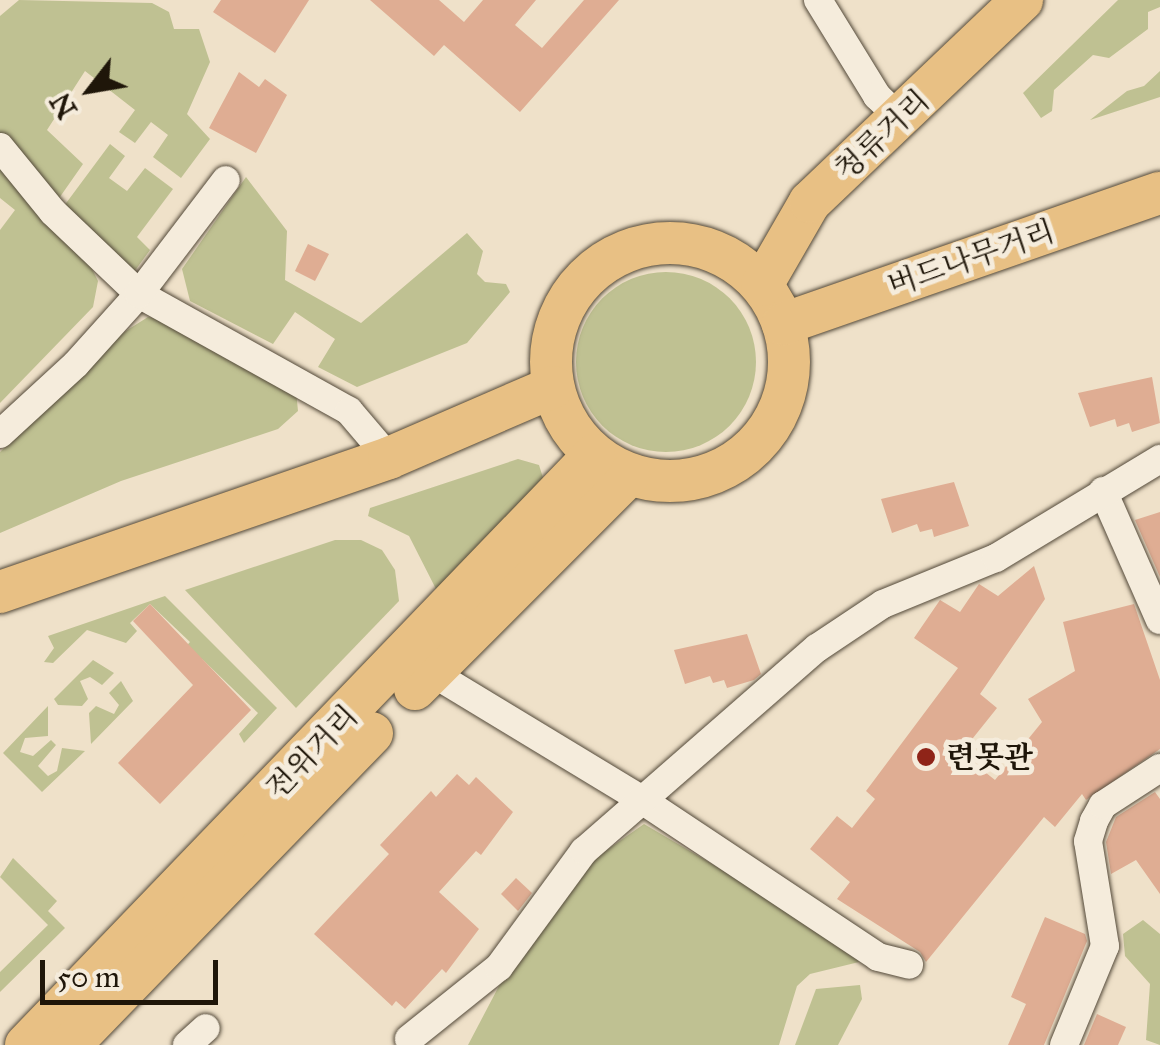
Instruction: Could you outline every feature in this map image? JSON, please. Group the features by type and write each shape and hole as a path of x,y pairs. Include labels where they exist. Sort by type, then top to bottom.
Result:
{"main road":[{"name":"청류거리","path":"762,285 810,202 1022,0"},
{"name":"버드나무거리","path":"783,324 1160,192"},
{"path":"655,242 694,245 732,260 762,285 783,324 789,376 779,410 760,441 733,464 700,478 664,482 612,465 568,424 552,387 550,348 562,309 584,277 617,254 655,242"},
{"path":"0,592 389,458 552,387"},
{"name":"전위거리","path":"70,1045 431,672 612,465"},
{"name":"전위거리","path":"26,1045 612,465"}],"street":[{"path":"818,0 877,96 900,118"},
{"path":"0,146 53,212 140,294 349,411 389,458"},
{"path":"0,434 76,364 140,294 226,180"},
{"path":"409,1039 498,967 584,851 853,622 953,581 1160,459"},
{"path":"1103,491 1160,620"},
{"path":"431,672 642,800 878,957 909,965"},
{"path":"1064,1045 1105,946 1088,841 1094,821 1103,805 1160,768"}],"green space":[{"path":"19,0 152,3 169,12 174,29 199,29 210,62 187,114 210,139 181,178 153,157 168,135 151,122 135,143 119,132 135,110 85,71 47,130 83,164 55,204 0,142 0,16"},
{"path":"1118,0 1160,0 1160,7 1148,12 1148,29 1109,58 1093,55 1054,90 1052,111 1041,118 1023,93"},
{"path":"1160,71 1160,97 1090,120 1127,91 1144,86"},
{"path":"110,144 125,156 109,178 127,191 145,168 173,189 137,237 150,250 131,276 61,210"},
{"path":"0,163 85,255 98,281 93,307 0,403 0,230 15,210 0,198"},
{"path":"246,177 287,231 285,280 361,323 467,233 483,251 477,274 485,282 506,284 510,292 467,343 357,387 318,367 335,339 295,312 273,344 190,301 182,269"},
{"path":"666,272 700,279 730,298 749,328 756,362 749,396 730,426 700,445 666,452 632,445 602,426 583,396 576,362 583,328 602,298 632,279"},
{"path":"148,317 176,321 296,391 298,411 278,429 121,481 0,533 0,452 121,334"},
{"path":"518,459 539,465 545,484 437,591 409,536 368,516 370,508"},
{"path":"335,540 361,540 382,550 395,570 399,601 296,708 185,590"},
{"path":"165,596 277,708 244,743 239,734 258,713 202,659 177,656 190,642 150,604 130,623 137,631 126,643 87,630 53,663 44,662 54,648 48,636"},
{"path":"93,660 114,673 102,685 90,677 80,681 88,699 82,706 58,705 54,699"},
{"path":"121,681 133,701 91,744 89,713 96,706 114,714 119,705 109,693"},
{"path":"48,706 48,736 25,738 20,752 33,756 51,740 56,745 38,766 48,776 57,771 62,748 85,751 42,792 3,753"},
{"path":"644,824 845,942 859,962 810,974 797,986 779,1045 468,1045 510,965 594,859"},
{"path":"13,858 57,901 48,911 65,928 0,992 0,972 48,925 0,877"},
{"path":"1143,920 1160,934 1160,1045 1146,1040 1150,984 1125,956 1123,934"},
{"path":"860,985 862,999 838,1045 795,1045 816,989"}],"building":[{"path":"221,0 309,0 275,53 213,12"},
{"path":"370,0 439,0 464,22 483,0 536,0 515,25 542,48 584,0 619,0 520,112 444,45 434,56"},
{"path":"239,72 259,87 265,79 287,95 256,153 209,128"},
{"path":"308,244 329,254 315,281 295,271"},
{"path":"1152,377 1160,423 1132,432 1129,423 1117,427 1115,419 1090,427 1078,393"},
{"path":"954,482 969,526 934,537 932,529 920,532 917,524 892,533 881,499"},
{"path":"1160,512 1160,577 1135,520"},
{"path":"1034,566 1045,599 980,694 997,708 961,753 995,780 1042,722 1028,699 1075,671 1063,622 1134,604 1160,680 1160,749 1086,800 1082,794 1055,827 1044,817 926,962 920,952 837,899 850,882 810,849 837,816 852,828 875,799 866,791 958,668 914,638 940,600 960,612 979,584 998,596"},
{"path":"150,604 251,710 160,804 118,763 193,685 133,621"},
{"path":"747,634 761,674 754,680 727,688 724,680 713,683 710,676 685,684 674,650"},
{"path":"457,774 469,785 476,777 513,812 481,855 476,851 439,892 479,929 446,973 442,969 405,1009 396,1001 392,1006 314,934 389,854 380,845 431,791 436,797"},
{"path":"1155,792 1160,799 1160,894 1136,860 1111,874 1106,842 1116,817"},
{"path":"516,878 532,893 518,911 501,894"},
{"path":"1045,917 1085,934 1087,941 1044,1045 1008,1045 1026,1004 1011,997"},
{"path":"1097,1014 1126,1027 1118,1045 1084,1045"}],"place":[{"name":"련못관","path":"926,757"}]}
